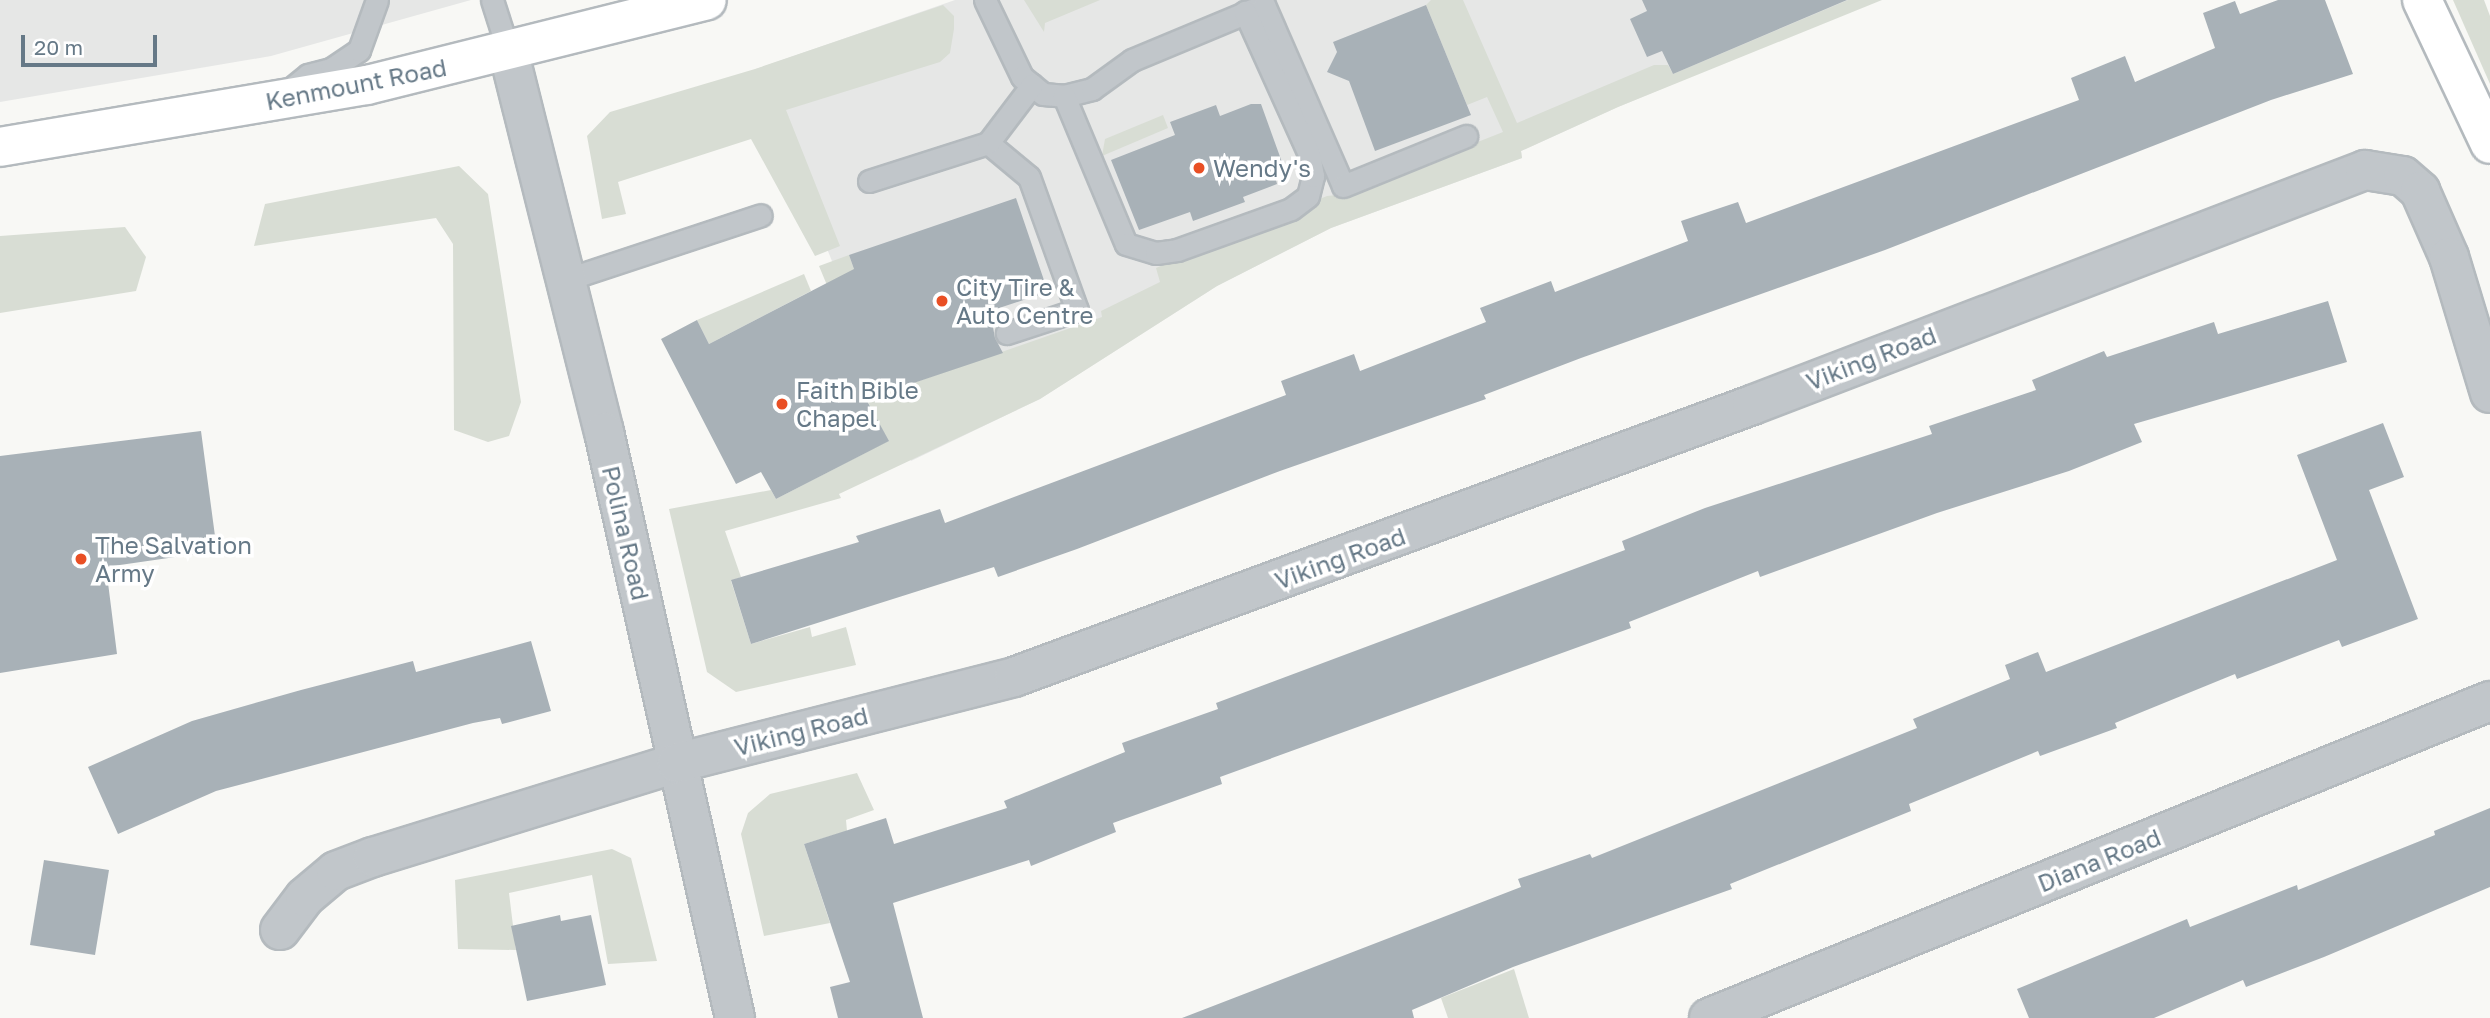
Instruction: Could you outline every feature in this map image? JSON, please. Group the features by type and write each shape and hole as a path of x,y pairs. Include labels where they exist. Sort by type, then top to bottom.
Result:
{"main road":[{"name":"Kenmount Road","path":"0,146 367,85 707,0"},
{"path":"2422,0 2490,144"}],"street":[{"name":"Polina Road","path":"508,50 565,280 735,1018"},
{"name":"Viking Road","path":"280,930 305,897 337,871 677,763 1014,677 1752,405 2318,184 2365,170 2403,176 2420,191 2449,257 2490,393"},
{"name":"Diana Road","path":"1709,1018 2490,701"}],"lane":[{"path":"278,100 308,75 331,69 359,50 377,0"},
{"path":"492,0 508,50"},
{"path":"985,0 1022,77 1043,94 1064,96 1092,89 1132,60 1264,5 1343,186 1466,136"},
{"path":"1064,96 1126,244 1156,253 1177,250 1291,209 1308,196 1312,176 1310,154 1245,12"},
{"path":"869,181 988,143 1032,85"},
{"path":"988,143 1029,177 1077,310 1007,333"},
{"path":"565,280 761,215"}],"shaded area":[{"path":"0,0 471,0 271,56 0,102"},
{"path":"955,0 1875,0 1618,107 1521,151 1522,158 1331,228 1217,286 1040,399 911,461 756,69"},
{"path":"1024,0 1100,0 1045,23 1044,32"},
{"path":"1431,0 1463,0 1517,123 1654,65 1668,65 1673,74 1848,0 1882,0 1618,107 1521,151 1522,158 1331,228 1217,286 1040,399 839,494 841,498 725,531 741,577 731,581 751,644 810,627 812,637 846,627 856,665 736,692 707,672 669,509 771,490 776,499 888,441 850,367 859,362 819,266 849,255 896,389 1102,317 1101,311 1160,282 1156,268 1327,196 1346,194 1503,132 1487,97 1467,105 1426,5"},
{"path":"2453,0 2484,0 2490,16 2490,84"},
{"path":"943,5 954,16 954,29 950,53 940,62 786,110 840,246 815,256 751,139 618,182 626,214 602,219 587,136 610,112 755,69"},
{"path":"1163,115 1168,128 1102,156 1105,139"},
{"path":"459,166 488,194 521,402 509,436 488,442 454,430 453,244 436,218 254,246 265,204"},
{"path":"125,227 146,257 136,291 0,313 0,236"},
{"path":"804,274 811,291 709,344 697,320"},
{"path":"857,773 874,810 846,820 847,831 804,844 830,923 764,936 741,834 748,813 770,794"},
{"path":"612,849 631,858 657,961 608,964 592,875 509,893 516,950 458,949 455,880"},
{"path":"1514,969 1529,1018 1448,1018 1441,998"}],"building":[{"path":"1642,0 1847,0 1673,74 1662,51 1647,57 1630,19 1647,11"},
{"path":"2278,0 2325,0 2353,74 2271,100 1885,250 1581,358 1484,395 1486,399 1280,471 1077,549 998,577 994,567 751,644 731,580 859,542 856,536 940,509 945,523 1286,395 1281,381 1354,354 1360,371 1486,322 1480,308 1551,281 1555,292 1688,241 1681,221 1738,202 1746,223 2079,100 2071,78 2125,56 2135,82 2215,48 2203,13 2235,1 2240,14"},
{"path":"1426,5 1471,115 1375,151 1349,81 1327,72 1337,52 1333,42"},
{"name":"Wendy's","path":"1251,104 1261,104 1287,176 1276,180 1277,184 1243,197 1245,202 1193,221 1190,212 1139,230 1111,160 1175,135 1170,122 1216,105 1220,116"},
{"path":"1016,198 1048,292 990,311 995,338 1003,353 866,399 889,441 776,499 761,472 736,484 661,339 697,320 709,344 854,269 849,255"},
{"path":"2328,301 2347,362 2134,424 2142,442 2069,471 1937,513 1760,577 1758,571 1629,622 1631,628 1220,777 1222,784 1113,823 1116,832 1031,866 1029,860 893,903 923,1018 838,1018 830,987 850,982 804,844 886,818 894,844 1007,808 1004,801 1125,752 1122,743 1218,709 1216,703 1625,550 1622,541 1705,508 1932,434 1929,426 2036,390 2032,380 2104,351 2107,357 2214,322 2218,334"},
{"path":"2383,423 2404,477 2369,490 2418,619 2342,647 2339,640 2237,679 2235,674 2115,723 2117,728 2040,756 2038,751 1909,804 1911,811 1730,884 1732,889 1513,967 1412,1010 1414,1018 1182,1018 1521,887 1518,879 1590,854 1592,858 1917,728 1913,719 2010,679 2005,665 2038,652 2046,672 2337,560 2297,455"},
{"name":"The Salvation Army","path":"201,431 217,551 106,567 117,654 0,673 0,456"},
{"path":"531,641 551,711 502,724 500,718 473,723 216,791 118,834 88,767 192,721 413,661 416,672"},
{"path":"2490,808 2490,887 2324,957 2246,987 2243,980 2154,1018 2029,1018 2017,989 2187,919 2190,927 2297,885 2298,890 2435,835 2434,831"},
{"path":"44,860 109,870 95,955 30,945"},
{"path":"560,915 561,921 591,915 606,985 527,1001 511,926"}],"place":[{"name":"Wendy's","path":"1199,168"},
{"name":"City Tire & Auto Centre","path":"942,301"},
{"name":"Faith Bible Chapel","path":"782,404"},
{"name":"The Salvation Army","path":"81,559"}]}
